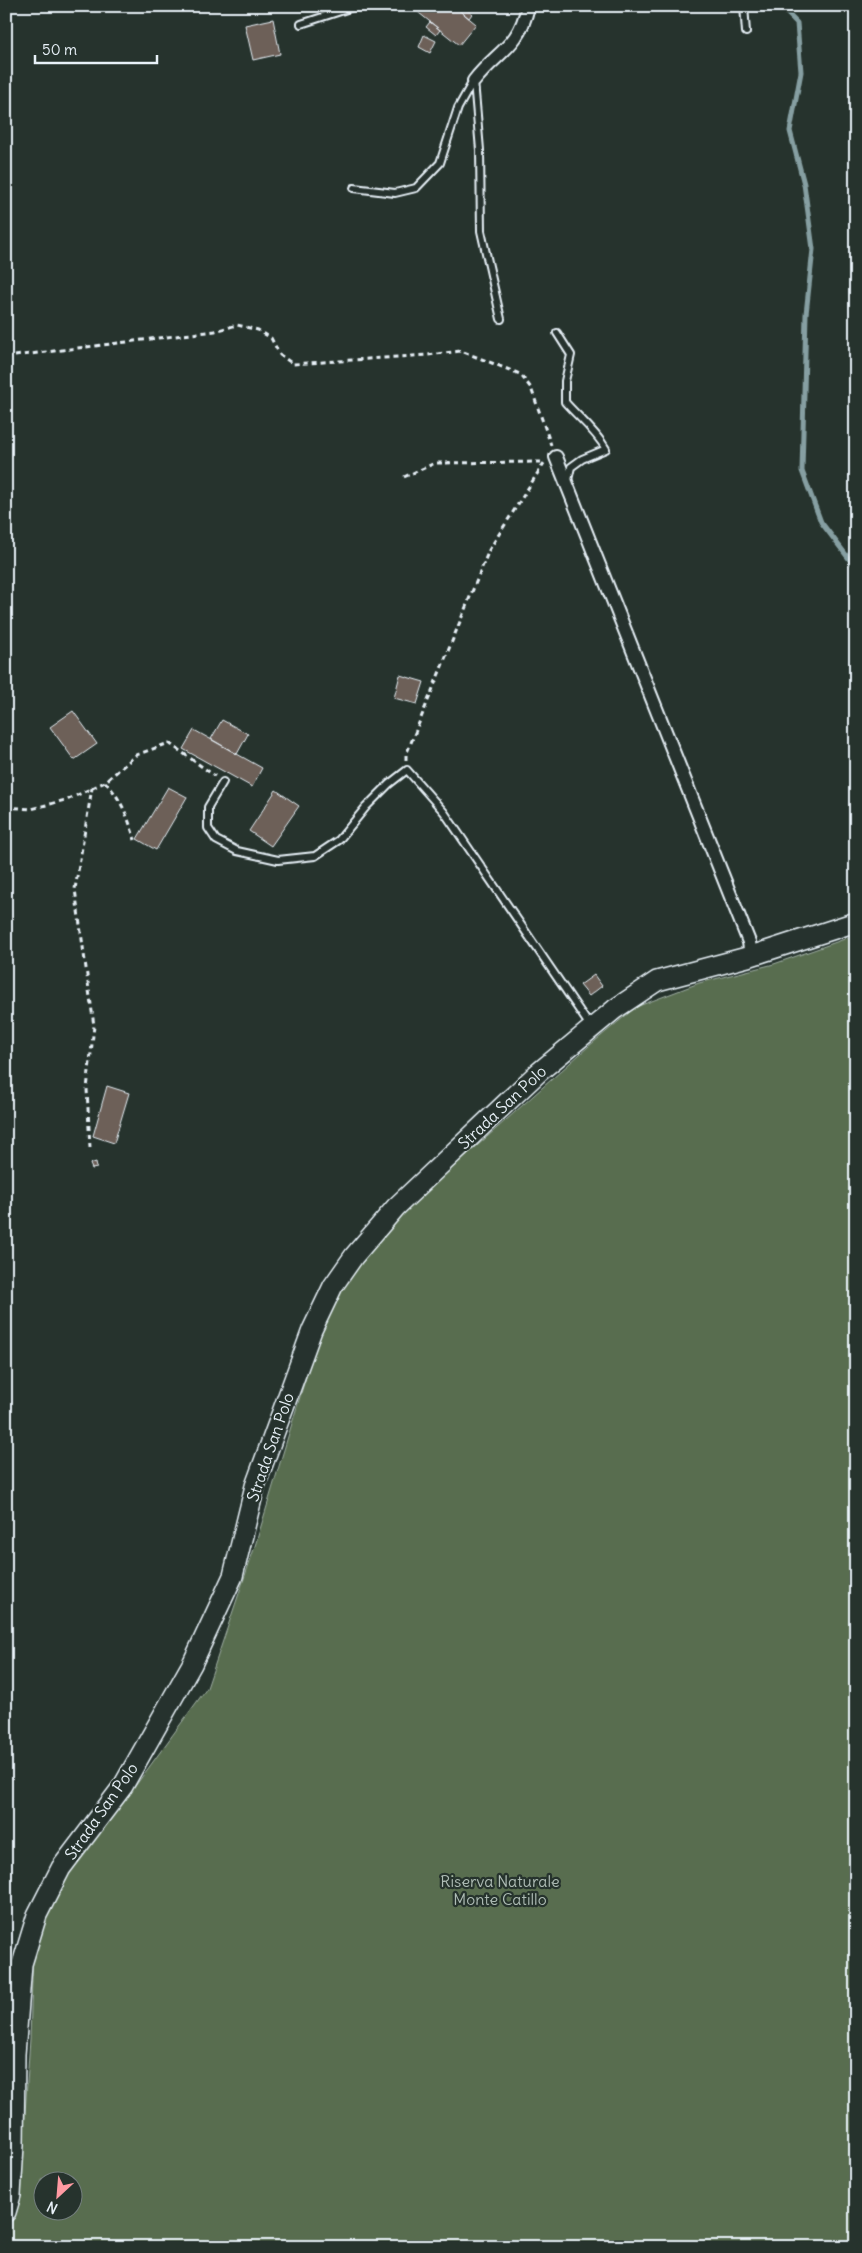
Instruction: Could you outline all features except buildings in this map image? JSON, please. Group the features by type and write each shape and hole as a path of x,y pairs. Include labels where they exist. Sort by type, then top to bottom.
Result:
{"street":[{"path":"474,81 484,68 510,45 524,24 528,6"},
{"path":"550,460 567,483 749,942 751,956"},
{"name":"Strada San Polo","path":"6,2212 11,2195 14,2145 15,2054 22,1964 37,1916 61,1868 123,1786 192,1664 233,1576 255,1486 312,1330 333,1286 354,1256 396,1207 539,1072 615,1009 657,981 751,956 856,922"}],"lane":[{"path":"301,24 356,6"},
{"path":"744,6 746,32"},
{"path":"354,188 395,193 416,188 440,163 458,108 474,81"},
{"path":"474,81 480,150 481,231 501,319"},
{"path":"557,334 571,355 565,382 565,402 597,434 606,449 582,459 571,467 567,483"},
{"path":"223,782 208,807 208,828 216,840 237,851 278,860 315,856 339,840 366,807 389,784 407,770 444,812 593,1029"}],"path":[{"path":"6,357 215,331 237,325 250,327 271,338 280,355 293,364 461,351 520,374 531,388 550,460 489,550 406,755 407,770"},
{"path":"404,478 435,462 550,460"},
{"path":"6,807 32,809 69,799 105,782 136,755 169,743 223,782"},
{"path":"105,782 117,794 124,806 135,840"},
{"path":"90,1148 86,1089 94,1026 74,889 92,788"}],"green space":[{"name":"Riserva Naturale Monte Catillo","path":"856,935 856,2247 6,2247 21,2173 30,2039 33,1948 65,1874 136,1785 207,1688 255,1546 321,1327 356,1267 404,1211 589,1046 636,1007 699,983 774,964"}],"waterway":[{"path":"780,6 797,23 801,72 790,131 804,184 813,249 806,314 802,471 821,522 856,568"}]}
